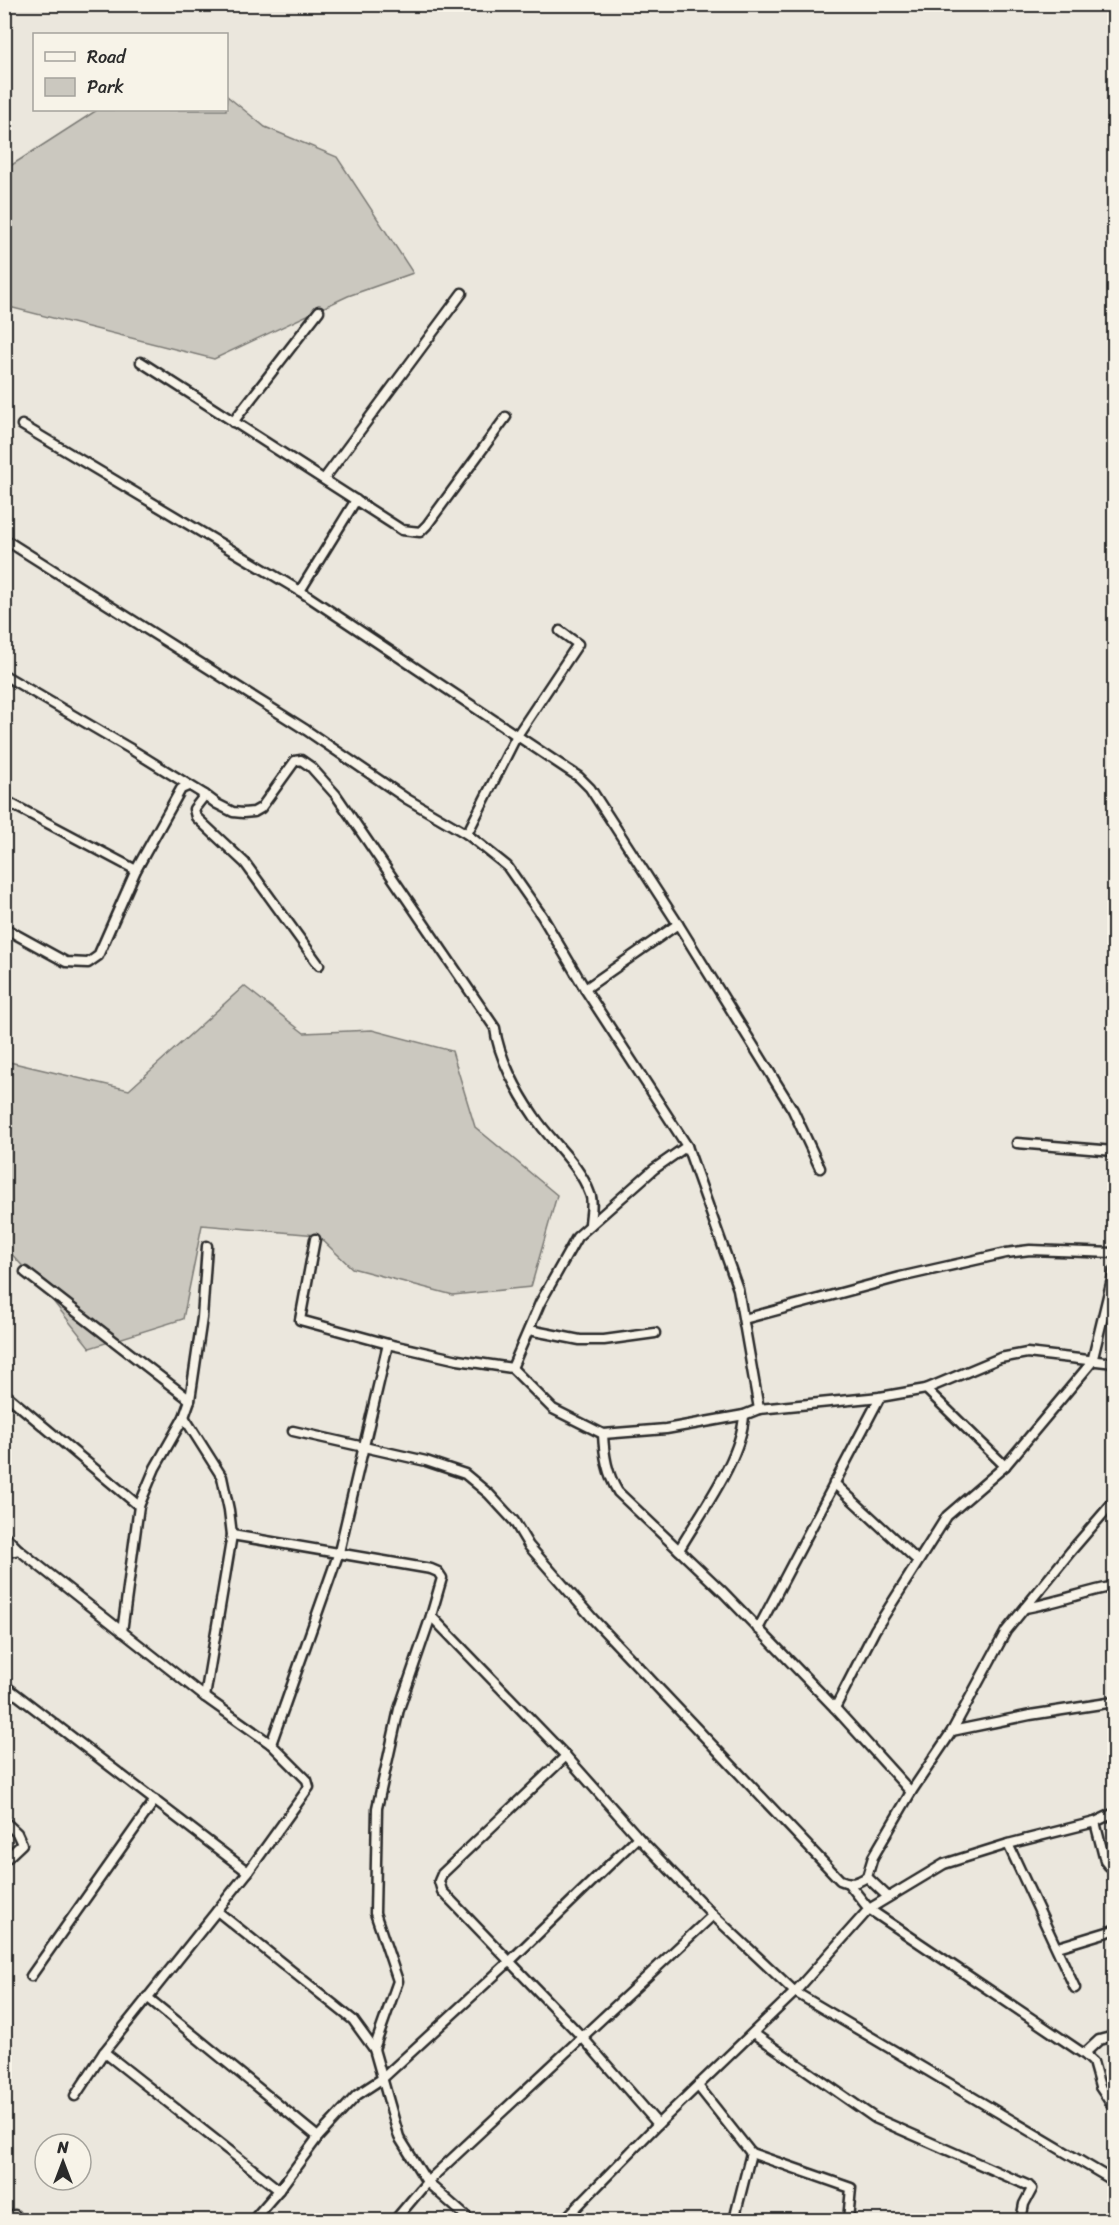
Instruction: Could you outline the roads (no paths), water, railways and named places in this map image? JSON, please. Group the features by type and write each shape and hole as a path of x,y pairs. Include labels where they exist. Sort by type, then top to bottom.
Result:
{"street":[{"path":"324,478 462,293"},
{"path":"233,422 319,311"},
{"path":"141,362 402,530 420,532 506,417"},
{"path":"22,425 300,591 566,768 590,788 678,924 793,1110 820,1168"},
{"path":"300,591 356,500"},
{"path":"4,539 296,724 407,799 467,834 507,866 542,916 585,989 687,1146 738,1289 759,1409"},
{"path":"467,834 516,736 578,644 560,632"},
{"path":"4,675 233,812 254,812 261,808 295,762 301,760 311,767 336,795 495,1028 496,1041 502,1056 534,1117 567,1156 591,1195 590,1226"},
{"path":"4,928 66,962 88,963 98,956 136,870 181,789 188,786"},
{"path":"205,795 194,809 196,817 245,863 319,965"},
{"path":"4,800 136,870"},
{"path":"585,989 678,924"},
{"path":"1017,1143 1114,1150"},
{"path":"512,1368 559,1267 577,1237 654,1170 687,1146"},
{"path":"315,1239 300,1320 458,1360 512,1368 553,1409 603,1434 666,1428 744,1415 759,1409 880,1397 926,1389 1000,1358 1027,1353 1114,1363"},
{"path":"123,1632 138,1506 155,1468 184,1417 190,1400 203,1309 207,1246"},
{"path":"744,1319 900,1277 1006,1253 1030,1250 1114,1253"},
{"path":"834,1707 875,1630 917,1560 947,1516 1005,1466 1092,1362 1114,1271"},
{"path":"24,1272 190,1400"},
{"path":"529,1330 580,1340 604,1340 655,1333"},
{"path":"271,1744 339,1552 388,1344"},
{"path":"926,1389 1005,1466"},
{"path":"4,1393 138,1506"},
{"path":"758,1629 880,1397"},
{"path":"678,1550 733,1459 743,1431 744,1415"},
{"path":"184,1417 222,1477 232,1535 205,1697"},
{"path":"293,1431 452,1468 465,1474 489,1494 514,1521 529,1546 593,1619 840,1880 849,1884 869,1909 1084,2054 1093,2062 1100,2087 1112,2105"},
{"path":"603,1434 609,1474 618,1492 723,1592 834,1707 911,1792"},
{"path":"834,1483 917,1560"},
{"path":"849,1884 867,1877 873,1857 911,1792 952,1731 1006,1631 1114,1501"},
{"path":"4,1535 19,1550 205,1697 271,1744 307,1779 309,1786 248,1872 104,2052 75,2096"},
{"path":"232,1535 430,1569 438,1572 442,1578 442,1584 399,1708 377,1808 375,1913 398,1981 374,2049"},
{"path":"4,1553 19,1550"},
{"path":"1025,1608 1052,1604 1075,1594 1114,1586"},
{"path":"431,1616 566,1756 638,1837 713,1915 795,1992 1114,2181"},
{"path":"4,1685 248,1872"},
{"path":"952,1731 1030,1715 1114,1702"},
{"path":"566,1756 442,1874 439,1881 442,1891 583,2038 658,2124"},
{"path":"31,1976 154,1800"},
{"path":"564,2220 658,2124 795,1992 869,1909 887,1896 944,1864 1008,1844 1095,1822 1114,1813"},
{"path":"4,1821 17,1833 22,1844 4,1861"},
{"path":"1095,1822 1105,1861 1109,1866 1114,1867"},
{"path":"253,2220 279,2190 318,2137 357,2094 383,2078 509,1962 638,1837"},
{"path":"1008,1844 1076,1988"},
{"path":"867,1877 887,1896"},
{"path":"217,1911 353,2020 374,2049 399,2137 428,2182 470,2220"},
{"path":"395,2220 428,2182 713,1915"},
{"path":"1058,1947 1114,1930"},
{"path":"147,1997 318,2137"},
{"path":"753,2033 876,2118 1032,2188 1024,2204 1021,2220"},
{"path":"1084,2054 1099,2040 1114,2036"},
{"path":"104,2052 279,2190"},
{"path":"699,2086 751,2153 851,2187 848,2220"},
{"path":"732,2218 751,2153"},
{"path":"4,2216 15,2215"}]}
